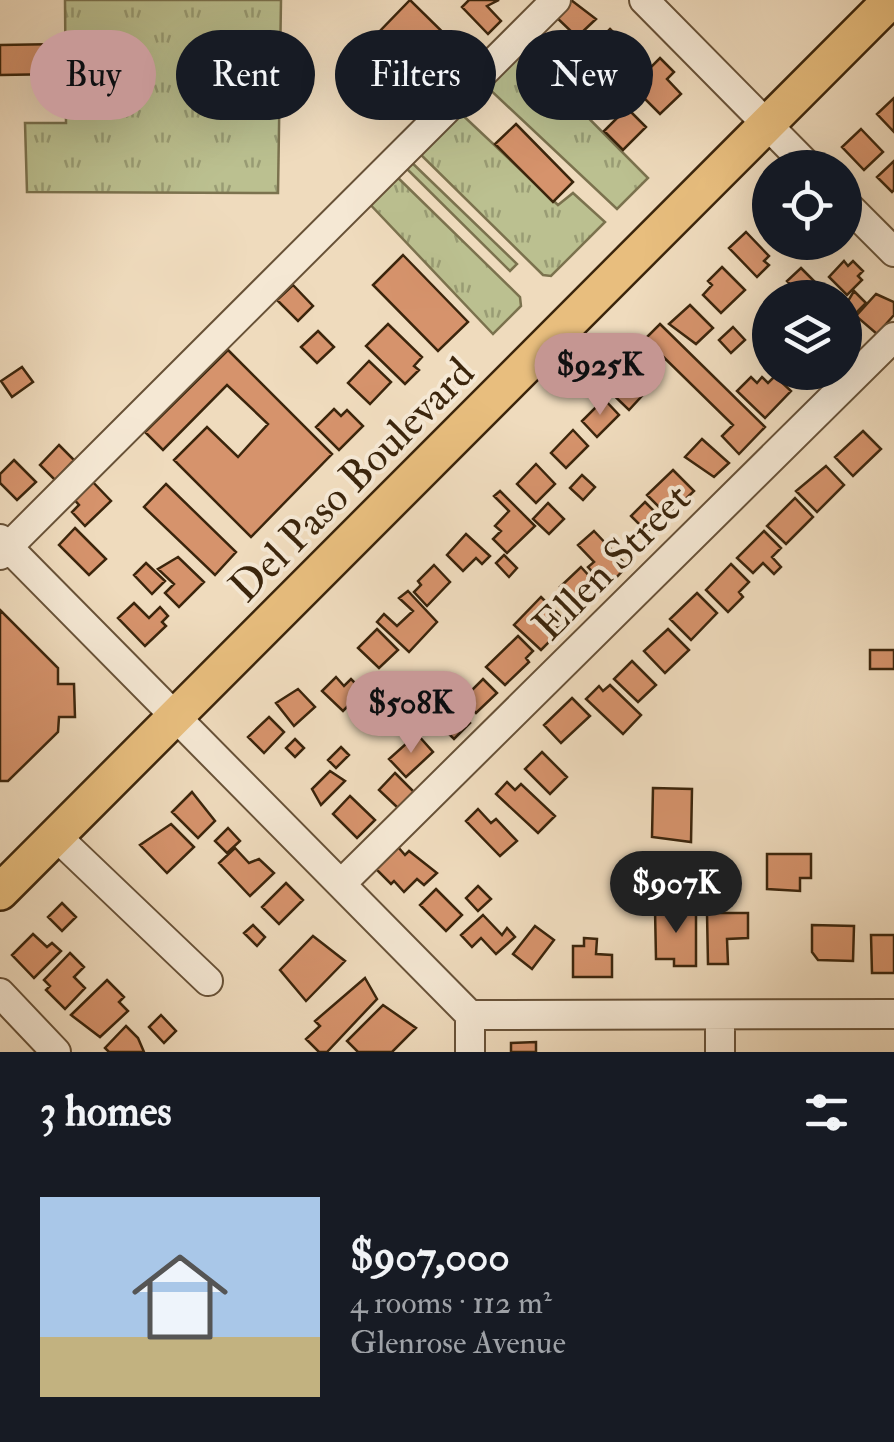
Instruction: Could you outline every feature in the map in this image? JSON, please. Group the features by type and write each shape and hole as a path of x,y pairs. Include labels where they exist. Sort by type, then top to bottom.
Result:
{"main road":[{"name":"Del Paso Boulevard","path":"0,892 892,0"}],"street":[{"path":"470,1052 470,1014 3,547 314,228 556,0"},
{"path":"644,0 792,150"},
{"path":"862,220 894,252"},
{"name":"Ellen Street","path":"342,884 894,337"},
{"path":"56,836 208,980"},
{"path":"0,993 56,1052"},
{"path":"470,1014 894,1014"},
{"path":"720,1014 720,1052"}],"green space":[{"path":"65,0 281,0 281,30 176,30 176,120 279,120 278,193 27,192 25,123 156,120 156,30 65,30"},
{"path":"516,51 516,114 496,95 496,72"},
{"path":"443,120 468,120 558,205 573,193 605,222 551,276 543,275 414,148"},
{"path":"522,120 590,120 648,178 617,209"},
{"path":"406,157 517,264 510,271 400,162"},
{"path":"391,171 520,297 521,306 493,334 365,199"}],"building":[{"path":"410,0 441,30 381,30"},
{"path":"469,0 499,0 487,6 501,21 492,30 484,30 462,7"},
{"path":"571,0 596,19 584,30 570,30 555,16"},
{"path":"30,44 30,74 0,75 0,45"},
{"path":"660,58 674,72 667,79 681,94 660,114 653,107 653,65"},
{"path":"894,98 894,132 877,114"},
{"path":"615,120 639,120 646,127 623,150 604,131"},
{"path":"516,124 573,182 553,202 495,144"},
{"path":"861,129 883,152 864,170 862,150 842,147"},
{"path":"894,161 894,190 892,192 877,177"},
{"path":"746,232 752,238 752,260 765,260 769,265 757,277 729,248"},
{"path":"403,255 468,322 438,351 373,285"},
{"path":"844,261 848,266 853,261 863,271 858,276 862,280 829,277"},
{"path":"722,267 745,290 721,313 703,295 712,285 708,281"},
{"path":"801,268 813,280 788,280"},
{"path":"293,285 313,306 298,321 277,300"},
{"path":"876,294 894,302 894,315 877,334 862,321 862,309"},
{"path":"690,305 713,328 696,344 669,324"},
{"path":"388,324 422,357 414,366 419,370 405,384 366,346"},
{"path":"660,324 765,427 739,454 722,436 733,425 645,339"},
{"path":"733,327 745,340 731,353 719,340"},
{"path":"318,331 334,347 317,363 301,347"},
{"path":"228,350 332,454 251,537 174,460 207,427 238,457 268,424 227,385 163,450 145,432"},
{"path":"369,361 391,382 370,404 348,383"},
{"path":"22,367 33,382 12,397 1,381"},
{"path":"635,370 651,386 629,410 602,384 610,376 615,381 624,372 629,376"},
{"path":"751,377 752,390 791,391 765,418 737,391"},
{"path":"604,399 619,415 597,437 582,421"},
{"path":"334,409 341,416 347,410 363,426 339,450 316,427"},
{"path":"573,430 588,446 566,468 551,453"},
{"path":"863,431 881,449 853,476 835,457"},
{"path":"702,439 729,463 714,477 685,457"},
{"path":"59,445 74,460 55,480 40,465"},
{"path":"14,460 36,482 17,500 0,483 0,474"},
{"path":"536,464 555,484 536,503 517,484"},
{"path":"826,466 844,485 817,512 796,491"},
{"path":"673,470 694,491 668,516 647,495"},
{"path":"582,475 595,487 583,500 570,488"},
{"path":"90,479 111,501 85,526 72,512 79,505 72,497"},
{"path":"166,484 236,552 215,575 144,507"},
{"path":"500,491 535,526 507,553 493,539 501,531 495,526 509,511 494,496"},
{"path":"795,498 813,517 786,544 767,526"},
{"path":"645,502 661,518 647,532 631,516"},
{"path":"548,503 564,519 549,534 533,519"},
{"path":"75,528 106,559 89,575 59,545"},
{"path":"594,531 627,566 614,580 608,574 601,581 588,567 594,562 578,545"},
{"path":"764,531 781,548 772,557 781,567 774,574 763,563 753,573 737,558"},
{"path":"466,534 490,556 482,564 476,558 463,571 447,555"},
{"path":"504,555 517,568 509,577 496,563"},
{"path":"178,557 204,582 179,607 165,593 174,584 158,569"},
{"path":"146,563 165,581 152,594 134,575"},
{"path":"731,564 749,582 739,592 743,597 728,612 706,590"},
{"path":"434,565 450,582 427,606 414,592 421,585 418,581"},
{"path":"581,567 601,589 578,611 560,587"},
{"path":"408,591 437,622 409,652 377,622 384,614 397,626 413,611 399,598"},
{"path":"697,593 717,613 691,640 670,619"},
{"path":"541,597 564,620 555,629 559,632 541,650 514,625"},
{"path":"134,603 149,618 160,607 168,616 162,622 166,626 145,646 118,618"},
{"path":"0,610 58,668 58,684 74,684 75,717 59,717 58,732 8,781 0,781"},
{"path":"377,629 398,650 379,668 358,648"},
{"path":"668,629 689,650 665,673 644,651"},
{"path":"518,636 533,651 526,658 529,662 505,685 486,667"},
{"path":"870,650 894,650 894,669 870,669"},
{"path":"632,661 656,685 638,702 614,679"},
{"path":"336,677 344,686 351,679 363,691 343,711 322,691"},
{"path":"483,679 497,693 476,713 463,699"},
{"path":"610,685 641,715 623,734 586,699 599,686 603,691"},
{"path":"298,689 315,707 294,726 276,703"},
{"path":"572,698 590,716 561,743 544,725"},
{"path":"447,700 470,723 454,739 431,716"},
{"path":"269,717 284,732 264,753 248,737"},
{"path":"417,734 433,752 406,777 389,759"},
{"path":"295,739 304,748 295,757 286,748"},
{"path":"341,747 349,755 336,768 328,760"},
{"path":"542,752 567,777 550,794 525,769"},
{"path":"330,771 345,781 321,805 312,789"},
{"path":"395,773 414,792 398,808 379,790"},
{"path":"507,782 515,790 521,784 555,816 538,833 496,794"},
{"path":"653,788 692,789 691,842 652,837"},
{"path":"192,792 215,821 198,838 172,812"},
{"path":"350,796 375,820 357,838 333,814"},
{"path":"478,809 491,823 496,819 517,841 500,856 466,821"},
{"path":"171,824 194,847 167,873 140,845"},
{"path":"228,828 240,841 227,853 215,841"},
{"path":"398,847 437,873 424,885 417,879 404,892 394,881 391,884 376,869"},
{"path":"235,848 249,863 259,859 274,873 250,896 219,863"},
{"path":"767,854 811,854 811,878 800,878 800,891 767,889"},
{"path":"286,883 303,900 279,924 262,907"},
{"path":"478,886 491,899 478,911 466,898"},
{"path":"436,889 462,915 446,931 420,905"},
{"path":"62,903 76,917 62,931 48,917"},
{"path":"655,909 696,909 696,966 674,966 674,959 656,959"},
{"path":"707,913 748,913 748,938 727,939 728,964 708,964"},
{"path":"483,915 502,935 507,928 515,937 496,954 481,938 472,947 461,935"},
{"path":"253,925 265,937 257,946 244,933"},
{"path":"812,925 854,926 853,961 818,960 812,952"},
{"path":"535,926 554,940 532,969 513,954"},
{"path":"33,934 47,947 52,943 61,951 34,978 12,955"},
{"path":"871,935 894,935 894,973 872,973"},
{"path":"313,936 345,961 306,1001 280,970"},
{"path":"584,938 597,939 596,954 612,955 612,977 573,977 573,946 584,946"},
{"path":"70,953 84,967 74,977 85,988 65,1009 46,990 50,986 44,980"},
{"path":"365,978 377,999 327,1052 319,1052 306,1039 320,1026 315,1021"},
{"path":"107,980 124,997 119,1002 128,1011 100,1037 71,1015"},
{"path":"383,1005 416,1028 392,1052 358,1052 347,1041"},
{"path":"161,1015 176,1031 164,1043 149,1027"},
{"path":"126,1026 138,1038 144,1052 109,1052 105,1048"},
{"path":"536,1042 536,1052 511,1052 511,1043"}]}
